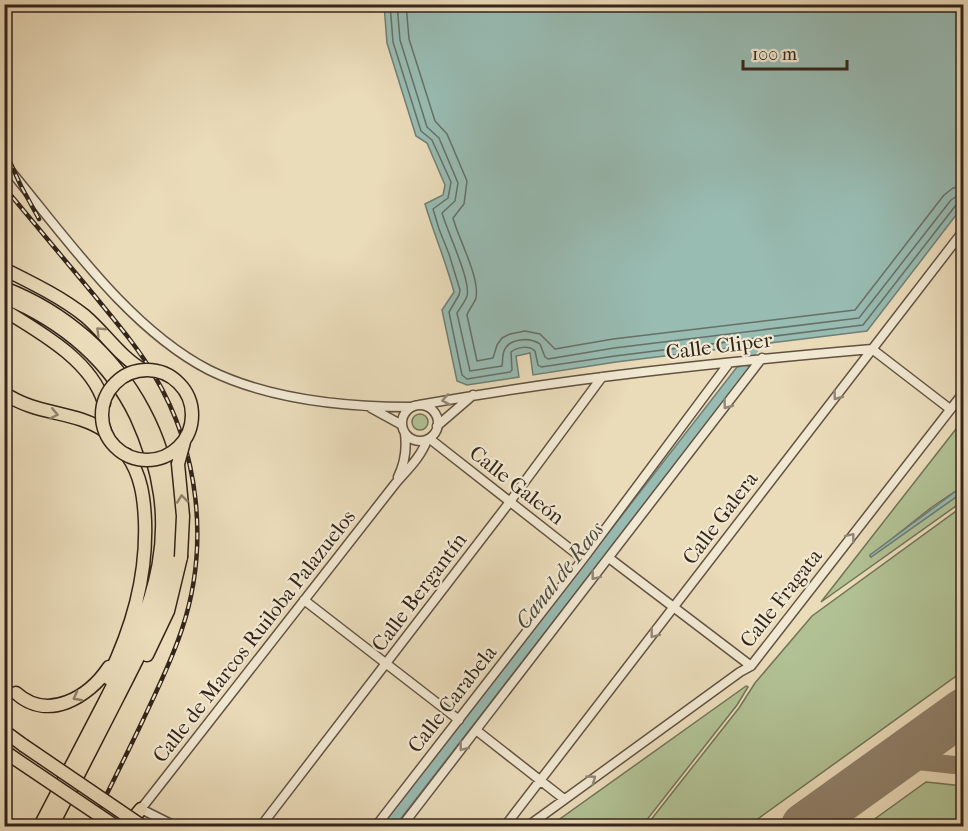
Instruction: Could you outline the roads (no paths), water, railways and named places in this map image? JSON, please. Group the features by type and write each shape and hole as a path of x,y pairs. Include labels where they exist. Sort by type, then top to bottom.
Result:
{"highway":[{"path":"4,269 61,300 84,316 130,362 143,370"},
{"path":"4,278 37,286"},
{"path":"4,288 51,310 78,329 104,353 125,379 144,410 157,442 171,507 170,561 158,610 137,658 52,826"},
{"path":"4,297 37,312 70,334 94,356 118,384 132,408 149,449 161,504 160,561 145,618 126,660 40,826"},
{"path":"7,312 57,345 81,366 99,388 104,403"},
{"path":"40,826 121,649 137,604 145,555 141,484 127,455 111,442 105,431 102,420 104,403 109,391 130,373 143,370 163,372 175,379 184,389 190,401 192,414 178,464 183,516 181,557 171,600 158,634 52,826"},
{"path":"4,393 35,409 82,419 105,431"},
{"path":"127,455 140,459 162,457 175,450 185,440"},
{"path":"16,693 34,704 52,705 72,701 98,682 109,666 125,630 136,596 145,555"},
{"path":"4,731 13,753 141,826"},
{"path":"4,738 13,753 62,791 116,826"},
{"path":"127,826 141,809"}],"street":[{"path":"4,163 110,289 140,320 175,348 209,369 239,382 299,398 368,407 404,430 412,439 428,439 437,426 473,395"},
{"name":"Calle Galera","path":"506,826 963,230"},
{"path":"872,349 950,410"},
{"name":"Calle Cliper","path":"368,407 414,406 473,395 602,377 762,358 872,349"},
{"path":"402,826 762,358"},
{"name":"Calle Carabela","path":"376,826 732,363"},
{"name":"Calle Bergantín","path":"261,826 602,377"},
{"name":"Calle Fragata","path":"528,826 751,666 963,392"},
{"path":"395,484 407,448 402,418 414,406 427,406 437,419 437,426"},
{"name":"Calle Galeón","path":"428,439 583,559"},
{"name":"Calle de Marcos Ruiloba Palazuelos","path":"141,809 423,450 428,439"},
{"path":"609,558 751,666"},
{"path":"304,600 459,720"},
{"path":"476,730 564,799"},
{"path":"141,809 176,826"}],"water":[{"path":"384,5 963,5 963,206 867,331 616,362 533,375 530,353 516,356 519,377 467,385 457,381 442,310 454,292 425,204 443,195 445,185 427,143 416,136 387,43"},
{"name":"Canal de Raos","path":"752,365 395,826 381,826 737,367"},
{"path":"963,486 963,492 871,557 870,555"}],"waterway":[{"name":"Canal de Raos","path":"743,364 758,345"}],"railway":[{"path":"4,22 11,4"},
{"path":"4,149 39,219"},
{"path":"4,187 118,324 154,375 181,435 190,466 195,499 196,564 191,597 182,629 159,686 91,826"}]}
